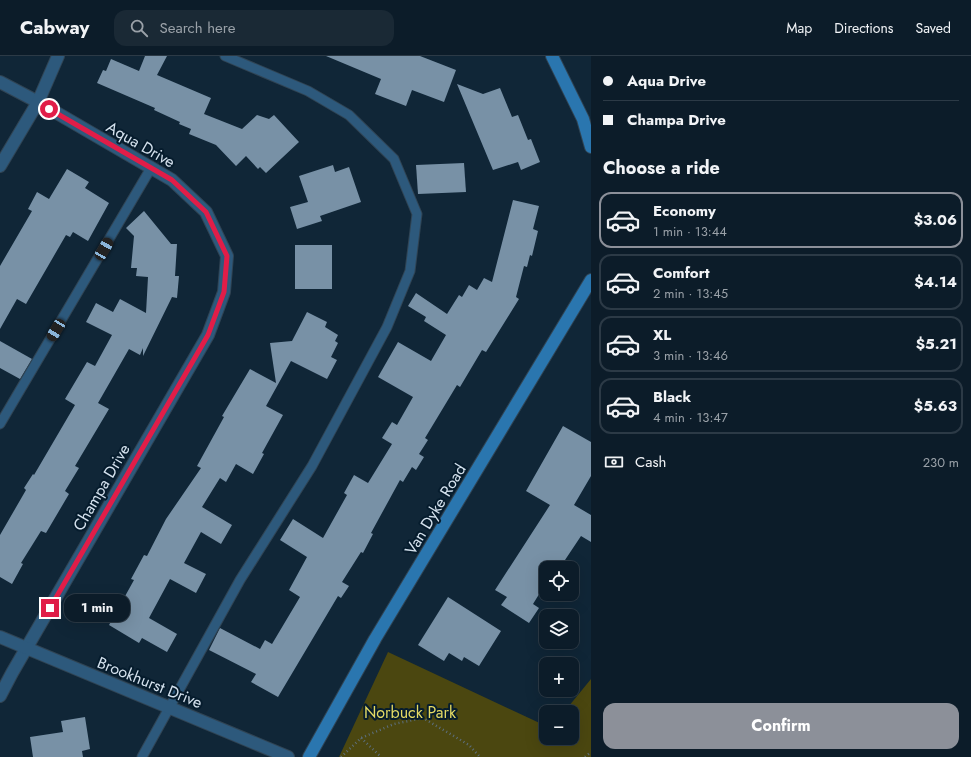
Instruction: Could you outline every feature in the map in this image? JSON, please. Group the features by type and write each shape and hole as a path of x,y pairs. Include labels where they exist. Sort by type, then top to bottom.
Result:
{"street":[{"path":"0,166 38,102 58,56"},
{"path":"552,56 583,119 591,147"},
{"name":"Aqua Drive","path":"0,82 38,102 172,180 206,212 227,256 224,292"},
{"name":"Van Dyke Road","path":"310,757 375,639 591,280"},
{"name":"Champa Drive","path":"0,696 26,648 208,335 224,292"},
{"name":"Brookhurst Drive","path":"0,638 288,757"}],"lane":[{"path":"142,757 240,580 312,466 387,327 410,271 418,214 394,159 349,115 308,90 225,56"},
{"path":"0,424 151,168"}],"path":[{"path":"341,757 361,738 394,724 423,718 468,745 480,757"},
{"path":"361,738 381,757"},
{"path":"585,757 591,752"}],"green space":[{"name":"Norbuck Park","path":"388,652 539,723 539,745 579,745 579,705 570,705 576,697 579,697 579,694 591,679 591,757 339,757"}],"building":[{"path":"145,56 167,56 157,75 211,98 204,114 242,129 257,115 269,119 274,115 299,142 266,173 260,167 258,169 246,156 236,166 216,145 189,134 191,129 179,124 180,122 154,110 155,108 97,83 103,70 106,71 111,59 139,71"},
{"path":"326,56 420,56 456,70 444,102 412,90 406,106 375,94 381,79"},
{"path":"457,84 483,94 500,88 512,117 518,115 528,140 531,139 540,162 521,170 518,162 493,170"},
{"path":"464,163 466,192 418,194 416,165"},
{"path":"333,165 335,172 349,167 361,202 320,216 322,221 297,229 290,207 308,202 299,176"},
{"path":"67,169 89,182 85,188 109,203 88,241 73,232 70,237 66,235 26,304 17,299 0,329 0,266 32,211 28,209 37,192 49,199"},
{"path":"513,200 539,206 533,229 538,231 532,256 530,255 527,267 524,266 516,297 519,299 486,352 482,350 460,387 457,385 425,438 428,440 419,454 424,457 416,470 412,467 403,482 400,480 371,533 373,534 363,553 361,552 342,582 349,586 341,598 338,596 278,697 251,682 256,674 209,650 220,628 260,649 265,640 272,644 300,597 289,590 307,557 280,540 293,519 323,538 347,495 344,493 354,475 368,483 392,444 382,438 392,422 397,425 413,397 378,377 398,342 431,361 446,335 424,321 426,317 408,306 416,293 447,314 459,295 462,297 469,285 477,290 484,278 492,282"},
{"path":"144,211 171,244 177,244 175,276 179,276 177,298 172,297 143,356 143,348 140,355 129,349 98,403 109,409 75,466 79,468 65,491 69,494 46,533 41,531 21,563 23,564 12,584 0,577 0,535 26,490 24,488 33,474 34,475 75,405 65,399 87,362 95,366 112,335 86,322 96,303 113,312 120,299 146,313 148,277 136,276 137,268 131,268 134,236 126,228"},
{"path":"295,245 332,245 332,289 295,289"},
{"path":"307,312 327,322 325,327 338,335 335,341 338,343 331,357 337,360 327,379 291,361 266,406 283,415 262,453 264,454 253,474 236,464 226,482 220,478 202,507 232,525 221,544 201,532 184,563 206,574 196,593 170,579 149,618 177,634 167,652 142,638 139,643 109,625 134,580 131,579 144,555 147,556 166,519 201,468 197,466 224,417 222,416 250,369 276,383 270,343 292,341"},
{"path":"0,341 32,359 20,379 0,368"},
{"path":"563,426 591,442 591,476 574,505 591,515 591,542 581,536 564,561 539,561 539,594 533,604 539,608 529,623 501,605 507,597 495,590 550,505 526,491"},
{"path":"448,597 501,631 479,666 464,657 462,661 449,653 444,661 418,645"},
{"path":"85,717 90,749 82,751 83,757 33,757 30,737 63,732 61,721"}],"route":[{"path":"49,109 172,180 206,212 227,256 224,292 208,335 50,608"}]}
